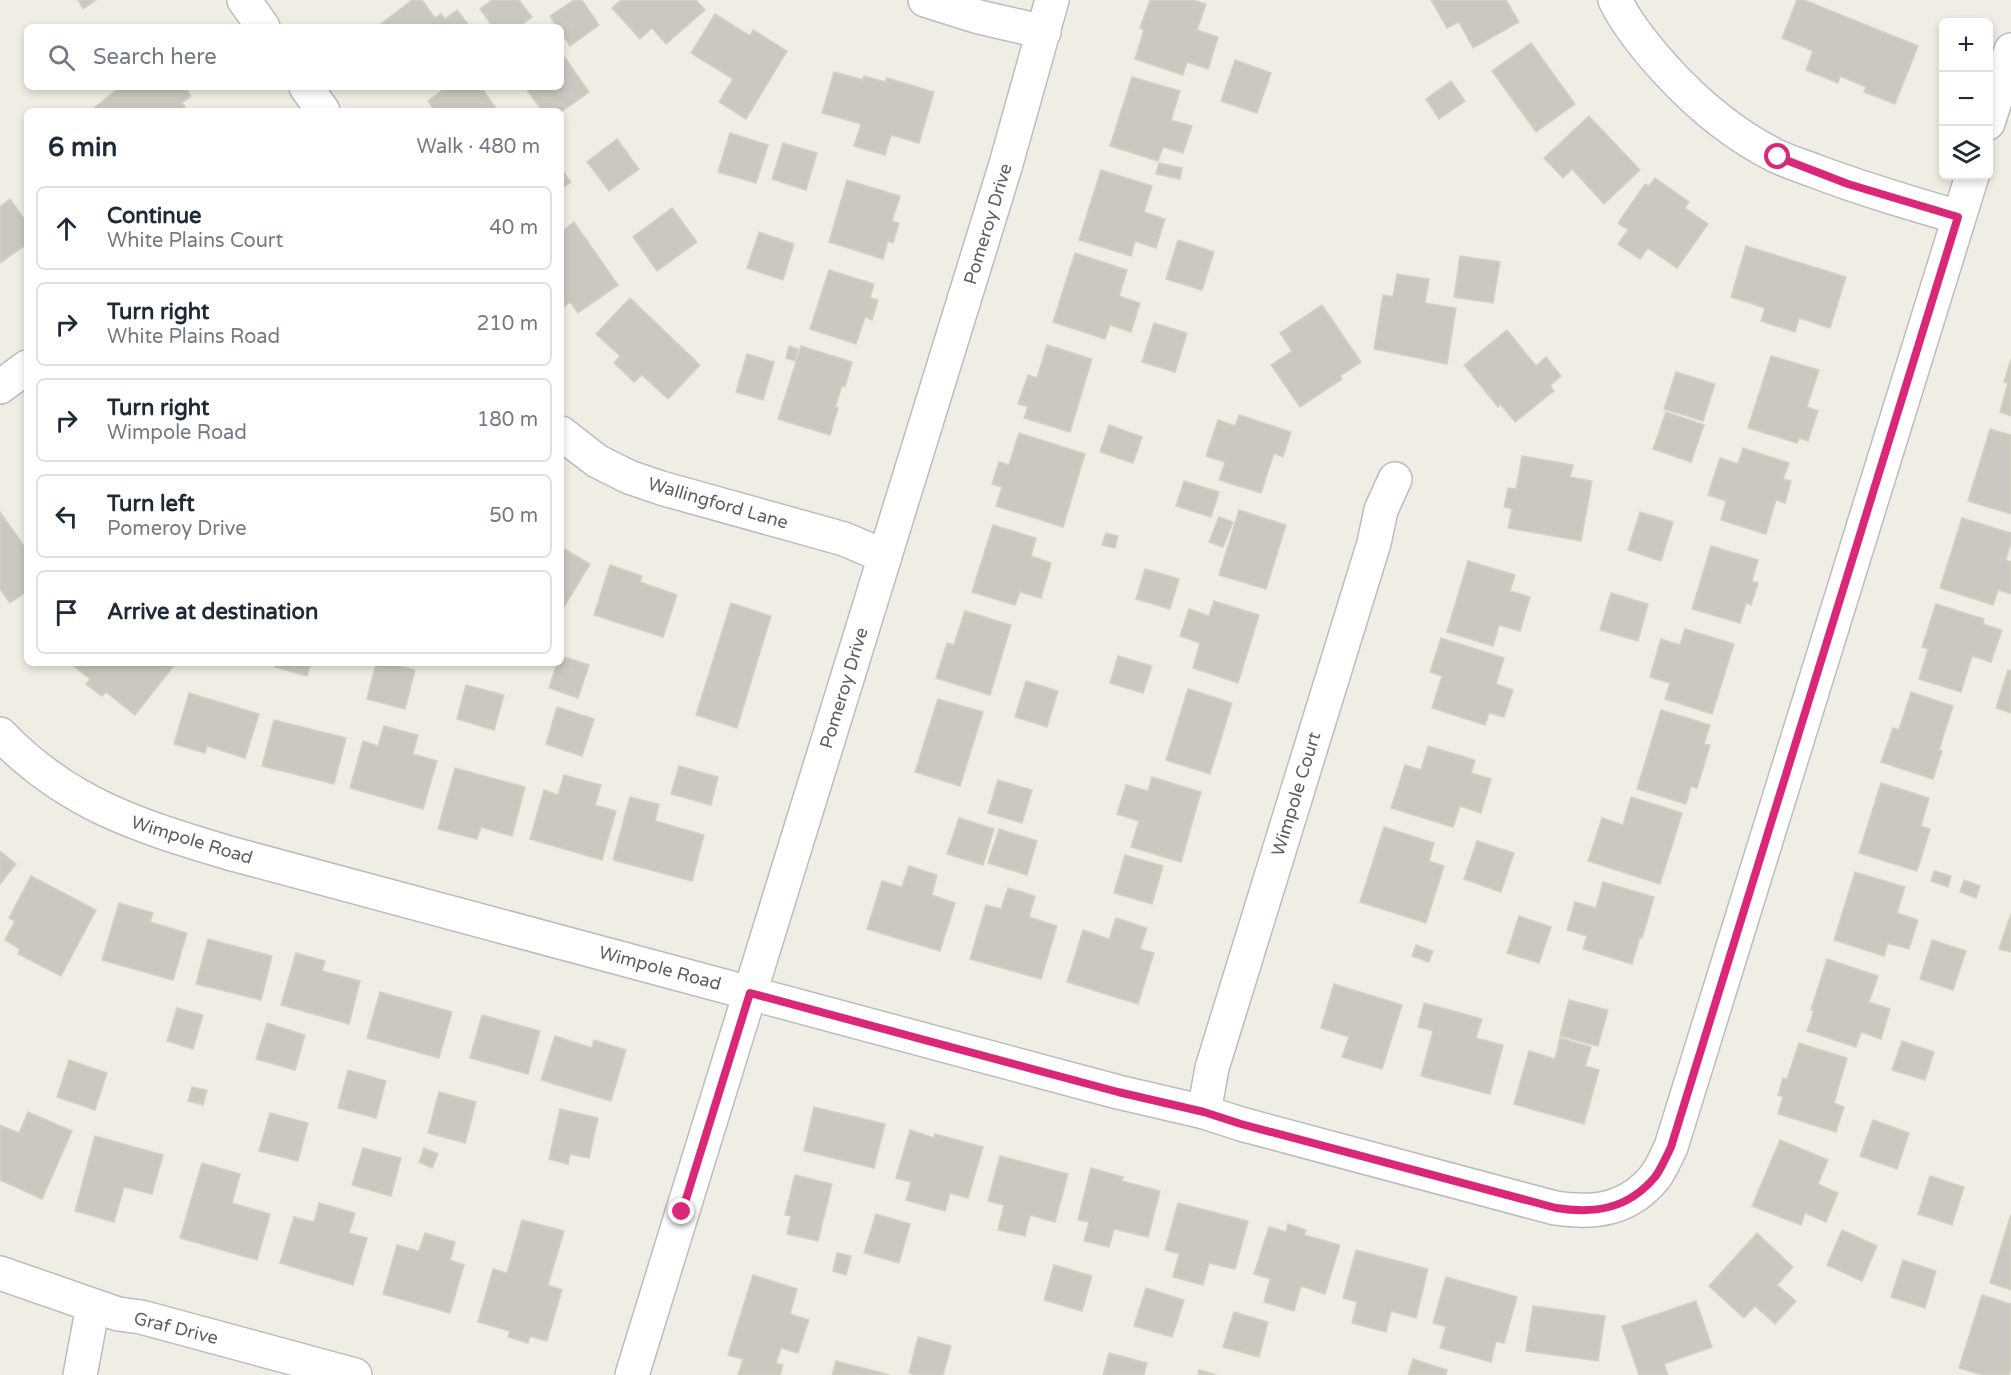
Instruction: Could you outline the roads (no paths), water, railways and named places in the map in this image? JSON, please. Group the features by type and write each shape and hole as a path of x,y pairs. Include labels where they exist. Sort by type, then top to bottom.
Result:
{"street":[{"path":"244,0 261,24"},
{"path":"925,0 979,17 1044,32"},
{"name":"Pomeroy Drive","path":"633,1375 1006,164 1052,0"},
{"path":"1615,0 1654,56 1685,91 1708,112 1742,136 1778,157 1848,184 1958,217 1971,180"},
{"path":"1993,110 2011,50"},
{"path":"308,90 321,108"},
{"name":"Wimpole Road","path":"0,734 22,757 84,800 125,820 164,834 1556,1208 1581,1212 1603,1209 1633,1197 1655,1176 1671,1147 1958,217"},
{"path":"0,387 24,370"},
{"name":"Wallingford Lane","path":"564,435 597,461 629,477 844,539 884,556"},
{"name":"Wimpole Court","path":"1204,1112 1212,1068 1371,555 1381,510 1395,479"},
{"name":"Graf Drive","path":"0,1273 93,1306 355,1375"},
{"path":"80,1375 93,1306"}]}
